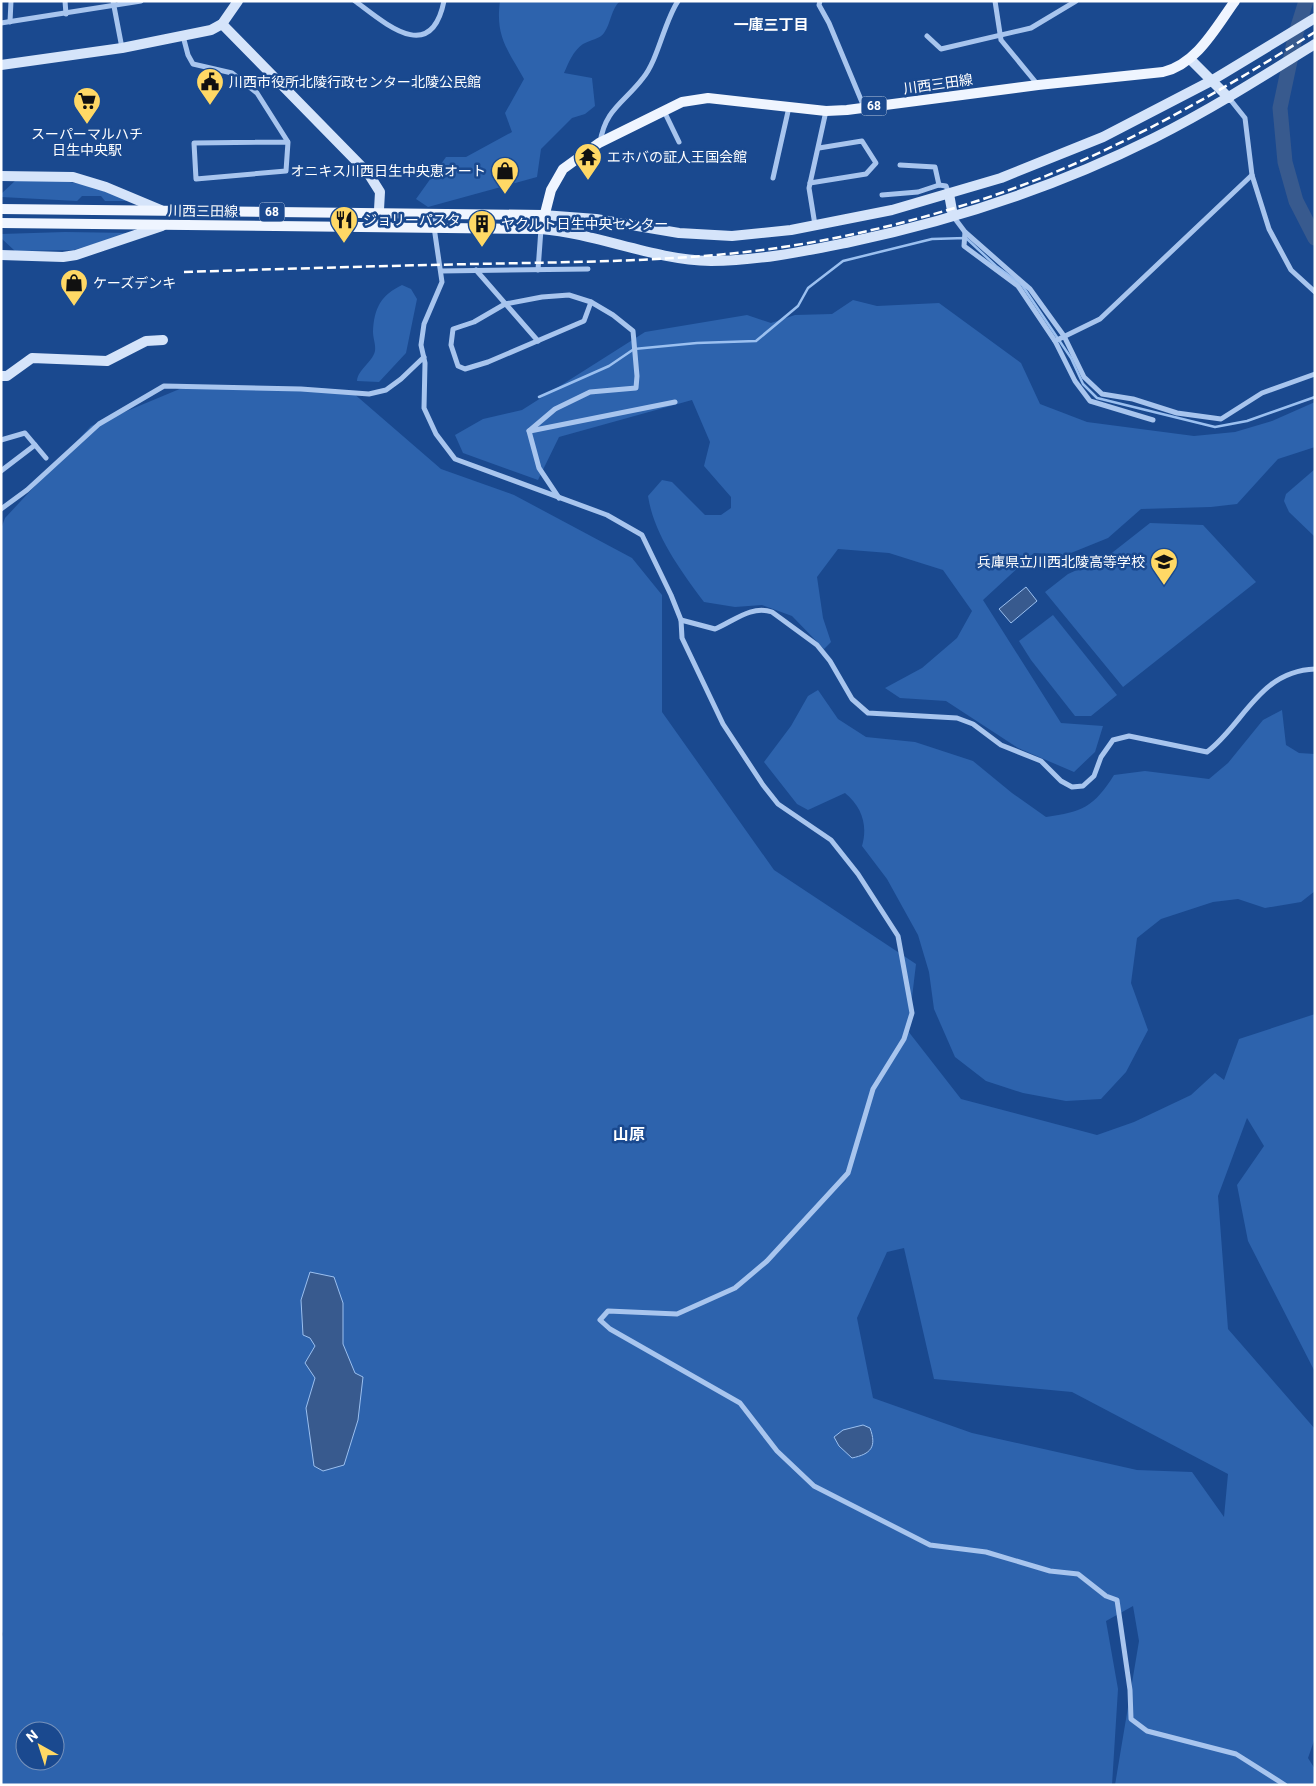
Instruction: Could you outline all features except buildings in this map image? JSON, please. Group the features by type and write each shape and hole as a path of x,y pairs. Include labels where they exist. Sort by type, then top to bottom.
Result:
{"main road":[{"name":"川西三田線","path":"1,222 541,229 550,190 563,169 600,143 682,102 708,98 826,111 1163,72 1177,67 1190,59 1235,1"},
{"name":"川西三田線","path":"1,209 543,216"}],"street":[{"path":"10,22 12,1"},
{"path":"65,1 66,14"},
{"path":"1,24 140,1"},
{"path":"1,65 122,48 211,30 222,24 238,1"},
{"path":"355,1 395,30 411,35 423,34 435,27 440,19 444,1"},
{"path":"600,143 602,126 611,111 645,77 678,1"},
{"path":"820,1 819,5 829,23 864,108"},
{"path":"995,1 999,36 1009,52 1038,85"},
{"path":"926,36 941,49 999,36 1031,28 1076,1"},
{"path":"113,4 122,48"},
{"path":"543,216 627,223 679,233 732,236 766,234 861,217 949,194 1035,165 1103,137 1211,81 1315,18"},
{"path":"222,24 368,173 380,192 378,227"},
{"path":"183,36 188,55 193,64 232,73 257,93 288,142 286,171 196,178 194,143 288,142"},
{"path":"538,270 541,229 580,233 686,259 736,260 848,243 954,216 1040,188 1162,134 1228,98 1315,44"},
{"path":"1190,59 1245,118 1252,175 1262,212 1291,270 1315,292"},
{"path":"773,178 789,107"},
{"path":"664,111 680,142"},
{"path":"816,226 809,188 826,111"},
{"path":"810,183 866,174 876,163 862,141 819,148"},
{"path":"900,164 935,167 939,185"},
{"path":"1055,341 1100,319 1252,175"},
{"path":"1,176 74,177 106,186 161,210"},
{"path":"882,196 918,192 939,185 946,186 954,216 965,232 1030,289 1064,336 1084,377 1102,394 1133,400 1178,413 1221,419 1262,393 1315,374"},
{"path":"436,215 434,227 442,282 424,324 422,345 424,357 424,408 436,434 456,458 559,499 607,515 642,535 681,620 682,638 723,724 763,785 778,804 831,840 858,874 898,936 912,1013 904,1039 873,1089 848,1173 767,1261 735,1288 677,1314 608,1311 600,1320 610,1328 740,1403 777,1451 814,1486 930,1545 986,1552 1050,1571 1078,1574 1106,1596 1117,1600 1130,1690 1131,1719 1147,1731 1236,1754 1285,1785"},
{"path":"619,243 616,231 627,223"},
{"path":"1,255 63,257 76,255 165,224"},
{"path":"965,232 964,246 1018,286 1055,341 1075,382 1090,401 1153,420"},
{"path":"441,271 588,269"},
{"path":"476,270 538,341"},
{"path":"530,431 556,410 590,392 636,388 637,376 633,331 613,315 591,302 569,295 542,297 505,304 474,322 453,330 451,345 458,366 465,369 584,321 591,302"},
{"path":"1,376 7,376 32,358 108,362 146,340 163,340"},
{"path":"1,510 27,490 99,424 164,386 302,389 369,394 386,390 424,357"},
{"path":"530,431 675,402"},
{"path":"530,431 539,468 559,499"},
{"path":"1,440 25,433 46,458"},
{"path":"1,471 35,445"},
{"path":"681,620 715,629 750,611 764,609 772,612 817,645 830,661 852,699 868,713 957,718 973,724 1001,745 1041,761 1061,780 1072,787 1083,786 1094,776 1101,757 1113,740 1129,736 1207,752 1220,742 1257,695 1291,674 1315,669"}],"shaded area":[{"path":"500,1 620,1 604,33 600,37 583,44 577,50 564,73 592,78 595,106 585,114 572,118 541,149 537,177 428,207 416,199 446,157 466,157 512,132 505,113 524,79 508,51 501,34 499,24"},
{"path":"16,180 64,181 86,185 132,201 105,201 101,196 82,196 77,201 1,197 1,194"},
{"path":"65,232 132,233 74,250 15,251 1,238 1,234"},
{"path":"402,285 411,289 417,299 406,353 379,382 357,381 360,373 375,351 373,332 377,309 389,293"},
{"path":"853,300 877,306 939,303 1021,363 1040,404 1087,422 1194,436 1235,432 1272,421 1315,402 1315,447 1278,459 1237,504 1211,507 1141,509 1108,538 1066,555 1034,553 983,600 1061,723 1103,726 1095,752 1074,772 1018,748 946,701 900,698 885,688 922,668 957,638 972,611 943,570 889,553 838,549 817,577 823,618 831,642 824,649 792,616 762,605 735,607 704,602 662,539 648,496 662,480 672,482 705,515 721,515 731,508 731,497 704,466 710,442 692,400 559,437 538,480 463,453 455,435 483,419 522,410 645,332 747,315 771,323 795,315 832,314"},
{"path":"182,388 320,388 352,392 441,469 514,495 632,558 662,595 662,712 774,870 916,964 908,1031 961,1099 1097,1135 1134,1122 1191,1095 1215,1073 1224,1080 1239,1039 1315,1014 1315,1372 1248,1241 1237,1185 1264,1146 1247,1118 1218,1196 1228,1329 1315,1429 1315,1738 1308,1758 1315,1769 1315,1785 1115,1785 1139,1641 1133,1606 1106,1621 1118,1689 1112,1785 1,1785 1,1640 3,1634 1,1629 1,529 5,518 91,426","holes":["904,1248 934,1379 1072,1392 1228,1474 1224,1517 1192,1472 1137,1470 972,1433 873,1398 857,1318 887,1252"]},
{"path":"1315,469 1315,537 1289,512 1284,501 1286,494"},
{"path":"1150,523 1203,525 1256,582 1123,687 1045,592 1068,574 1108,556"},
{"path":"1026,587 1037,601 1011,623 999,609"},
{"path":"1053,615 1117,695 1091,716 1075,716 1031,660 1019,641"},
{"path":"818,690 838,719 866,737 915,742 973,761 1012,793 1046,817 1069,813 1086,806 1100,794 1114,775 1145,771 1209,779 1228,763 1263,720 1282,710 1286,745 1299,753 1315,754 1315,891 1301,902 1265,908 1238,899 1213,902 1161,919 1137,938 1131,983 1148,1030 1126,1072 1101,1099 1066,1101 1023,1093 986,1081 955,1057 934,1009 929,972 918,935 887,879 862,846 864,824 856,804 845,793 808,810 797,804 764,762 791,726 808,696"},
{"path":"310,1272 334,1277 343,1303 343,1344 355,1373 363,1377 358,1420 344,1465 323,1471 314,1466 306,1408 315,1378 305,1363 315,1346 310,1338 303,1335 301,1300"},
{"path":"863,1425 870,1428 873,1440 871,1449 864,1454 852,1458 839,1446 834,1437 843,1430"}],"waterway":[{"path":"1306,1 1296,33 1280,108 1285,162 1296,201 1315,238"},
{"path":"539,397 609,366 634,349 697,343 756,341 798,306 808,288 843,261 932,239 966,238 996,266 1022,285 1071,358 1083,384 1097,398 1215,427 1247,421 1315,397"}],"railway":[{"path":"184,272 678,258 746,252 804,244 863,232 977,201 1066,168 1192,105 1234,82 1315,32"}],"place":[{"name":"川西市役所北陵行政センター北陵公民館","path":"210,106"},
{"name":"スーパーマルハチ 日生中央駅","path":"87,125"},
{"name":"エホバの証人王国会館","path":"588,181"},
{"name":"オニキス川西日生中央恵オート","path":"505,195"},
{"name":"ジョリーパスタ","path":"344,244"},
{"name":"ヤクルト日生中央センター","path":"482,248"},
{"name":"ケーズデンキ","path":"74,307"},
{"name":"兵庫県立川西北陵高等学校","path":"1164,586"}],"district":[{"name":"一庫三丁目","path":"771,25"},
{"name":"山原","path":"629,1134"}]}
